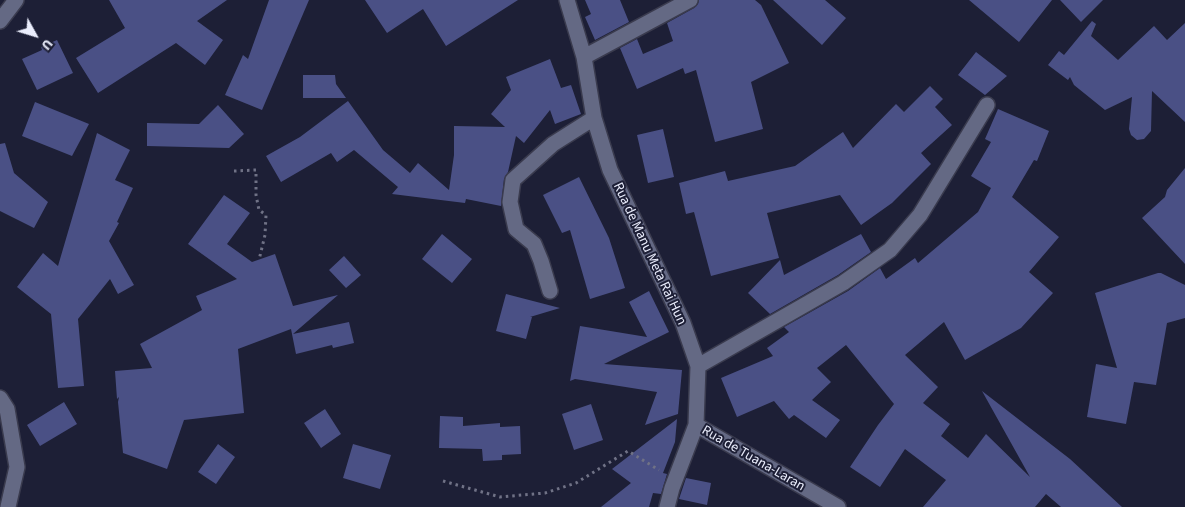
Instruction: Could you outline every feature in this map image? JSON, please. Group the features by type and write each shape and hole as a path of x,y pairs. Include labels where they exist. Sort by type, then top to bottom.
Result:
{"street":[{"path":"0,21 16,0"},
{"name":"Rua de Manu Meta Rai Hun","path":"567,0 584,57 594,118 610,170 683,323 698,366 696,426 675,480 667,507"},
{"path":"584,57 690,0"},
{"path":"698,366 843,283 890,250 920,215 987,105"},
{"path":"550,291 534,244 516,230 510,202 514,180 553,144 594,118"},
{"path":"0,398 7,409 17,467 8,507"},
{"name":"Rua de Tuana-Laran","path":"696,426 838,507"}],"path":[{"path":"234,171 256,170 256,194 259,210 266,215 265,234 259,260"},
{"path":"443,480 500,497 545,493 576,483 628,451 675,480"}],"building":[{"path":"109,0 227,0 197,21 223,40 205,65 176,43 98,93 76,58 125,28"},
{"path":"269,0 309,0 262,110 225,95 243,55 248,59"},
{"path":"365,0 518,0 446,46 423,9 387,33"},
{"path":"585,0 620,0 629,22 595,40 585,17 591,14"},
{"path":"699,0 755,0 761,5 789,63 751,82 763,129 715,142 696,70 685,74 683,68 637,89 620,48 637,39 643,54 673,41 667,23 694,8"},
{"path":"773,0 825,0 846,18 822,45"},
{"path":"969,0 1052,0 1019,42"},
{"path":"1060,0 1103,0 1081,22"},
{"path":"1092,21 1096,24 1091,36 1118,60 1154,26 1167,40 1185,23 1185,122 1152,91 1151,131 1144,139 1137,140 1131,135 1129,129 1132,97 1105,110 1074,85 1070,77 1068,80 1048,65 1059,51 1064,55"},
{"path":"57,40 73,73 37,90 22,59 42,50 41,47"},
{"path":"976,52 1007,76 985,95 958,75"},
{"path":"550,59 561,88 571,85 581,114 555,124 550,110 524,143 516,136 508,172 504,179 501,206 466,199 465,203 392,194 398,187 354,150 337,162 331,153 281,182 266,156 300,137 348,101 383,150 410,173 418,163 449,190 454,155 454,126 505,127 491,114 511,90 506,77"},
{"path":"303,75 335,75 336,84 346,98 303,98"},
{"path":"930,86 943,99 935,107 952,125 921,153 931,164 892,203 861,225 840,195 767,213 779,258 711,276 694,212 686,214 679,183 725,171 728,181 795,166 843,132 853,148 896,104 904,112"},
{"path":"35,102 89,124 72,156 22,136"},
{"path":"218,105 244,134 229,148 147,146 147,123 199,124"},
{"path":"998,109 1049,131 1037,161 1034,160 1012,197 1059,237 1029,272 1053,293 1021,328 965,360 944,322 905,355 938,387 923,403 950,424 941,436 968,458 986,434 1030,477 982,391 1070,459 1122,507 1061,507 1046,494 1035,507 923,507 946,480 905,449 880,487 850,467 894,404 846,345 817,368 831,382 812,400 840,420 826,438 794,415 789,419 774,401 737,417 721,378 773,356 767,348 789,332 784,327 848,291 880,268 886,279 915,258 918,263 978,212 991,188 971,176 991,142 985,139"},
{"path":"663,129 674,177 648,183 637,135"},
{"path":"97,133 130,150 115,180 133,188 117,222 119,223 109,241 134,285 118,294 110,279 78,319 84,386 58,388 51,314 17,287 43,253 58,266"},
{"path":"5,143 14,173 48,202 34,228 0,211 0,144"},
{"path":"1185,168 1185,264 1142,218 1165,197 1167,190"},
{"path":"579,177 609,238 625,288 590,299 570,230 562,233 543,195"},
{"path":"224,195 250,213 227,244 252,262 275,254 293,306 338,295 293,334 349,322 354,343 333,348 332,345 296,354 291,329 238,349 244,413 184,420 167,469 123,453 115,371 152,368 140,344 202,310 196,296 237,279 188,244"},
{"path":"442,234 472,259 452,283 422,259"},
{"path":"861,234 871,252 838,275 770,314 748,293 780,260 784,275"},
{"path":"344,256 361,275 346,288 329,270"},
{"path":"1158,273 1185,285 1185,318 1167,323 1156,385 1134,382 1126,424 1087,417 1096,364 1117,368 1095,293"},
{"path":"649,291 669,332 604,364 682,370 678,414 645,425 657,392 575,379 570,381 580,326 647,337 629,302"},
{"path":"506,294 560,308 530,317 532,317 526,339 496,331"},
{"path":"64,402 77,424 40,446 27,425"},
{"path":"591,404 603,440 574,450 562,414"},
{"path":"325,409 341,434 321,448 304,423"},
{"path":"440,416 463,417 463,426 500,423 500,427 520,426 521,454 502,455 502,460 483,461 482,449 439,448"},
{"path":"677,419 675,442 663,473 667,474 661,494 653,493 649,507 601,507 631,483 612,469"},
{"path":"218,444 235,457 216,484 198,472"},
{"path":"353,444 391,455 380,489 343,478"},
{"path":"686,478 711,483 707,505 679,499"}]}
